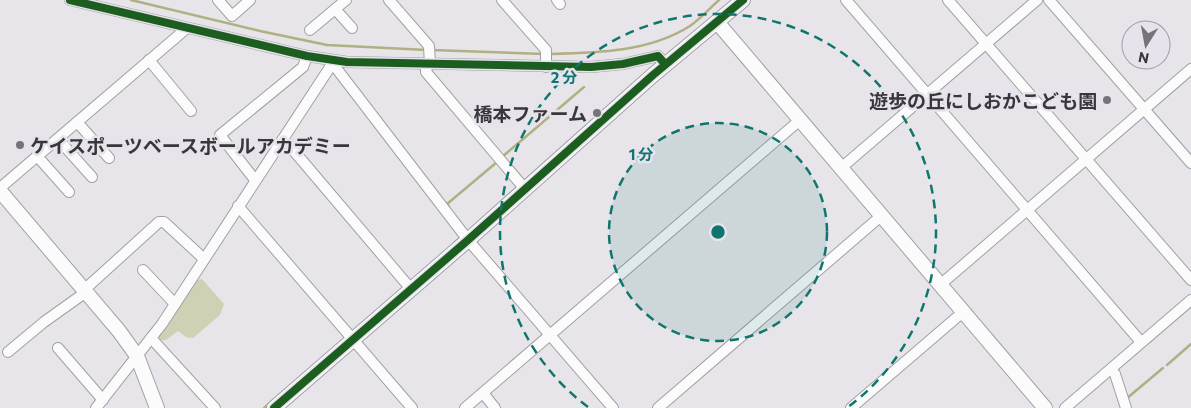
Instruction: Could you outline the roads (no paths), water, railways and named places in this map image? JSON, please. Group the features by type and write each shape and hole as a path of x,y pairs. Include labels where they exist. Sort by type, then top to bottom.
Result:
{"street":[{"path":"70,0 334,62 428,63 546,60 613,66 658,56 666,64"},
{"path":"218,0 232,16 250,0"},
{"path":"310,30 346,0"},
{"path":"389,0 430,46 426,72 524,190"},
{"path":"502,0 546,60"},
{"path":"846,0 1141,342"},
{"path":"948,0 1191,280"},
{"path":"841,168 1037,0"},
{"path":"1049,0 1191,163"},
{"path":"274,408 468,240 666,64 717,22 733,3"},
{"path":"335,9 352,28"},
{"path":"717,22 1044,408"},
{"path":"157,408 137,356 119,330 0,189 187,28"},
{"path":"255,180 220,135 303,67 307,56"},
{"path":"149,60 190,111"},
{"path":"58,348 100,404 175,304 334,62"},
{"path":"334,62 468,240 613,408"},
{"path":"940,285 1191,69"},
{"path":"465,408 800,120"},
{"path":"77,122 109,158"},
{"path":"58,138 92,177"},
{"path":"282,140 288,144 411,289"},
{"path":"37,156 69,192"},
{"path":"238,206 412,408"},
{"path":"658,408 881,216"},
{"path":"8,352 85,291 159,222 164,222 204,259"},
{"path":"143,270 175,304"},
{"path":"1065,408 1191,300"},
{"path":"851,408 963,312"},
{"path":"151,338 215,408"},
{"path":"1111,369 1115,374 1126,408"},
{"path":"482,393 495,408"}],"waterway":[{"path":"131,0 327,45 427,50"},
{"path":"550,54 604,52 657,41 674,35 690,26 719,0"},
{"path":"432,50 544,54"},
{"path":"502,157 584,87"},
{"path":"449,207 447,204 497,162"},
{"path":"454,243 461,237"},
{"path":"1167,365 1191,344"},
{"path":"1126,399 1163,368"},
{"path":"264,408 272,401"}],"place":[{"name":"遊歩の丘にしおかこども園","path":"1107,100"},
{"name":"橋本ファーム","path":"597,113"},
{"name":"ケイスポーツベースボールアカデミー","path":"20,145"}]}
